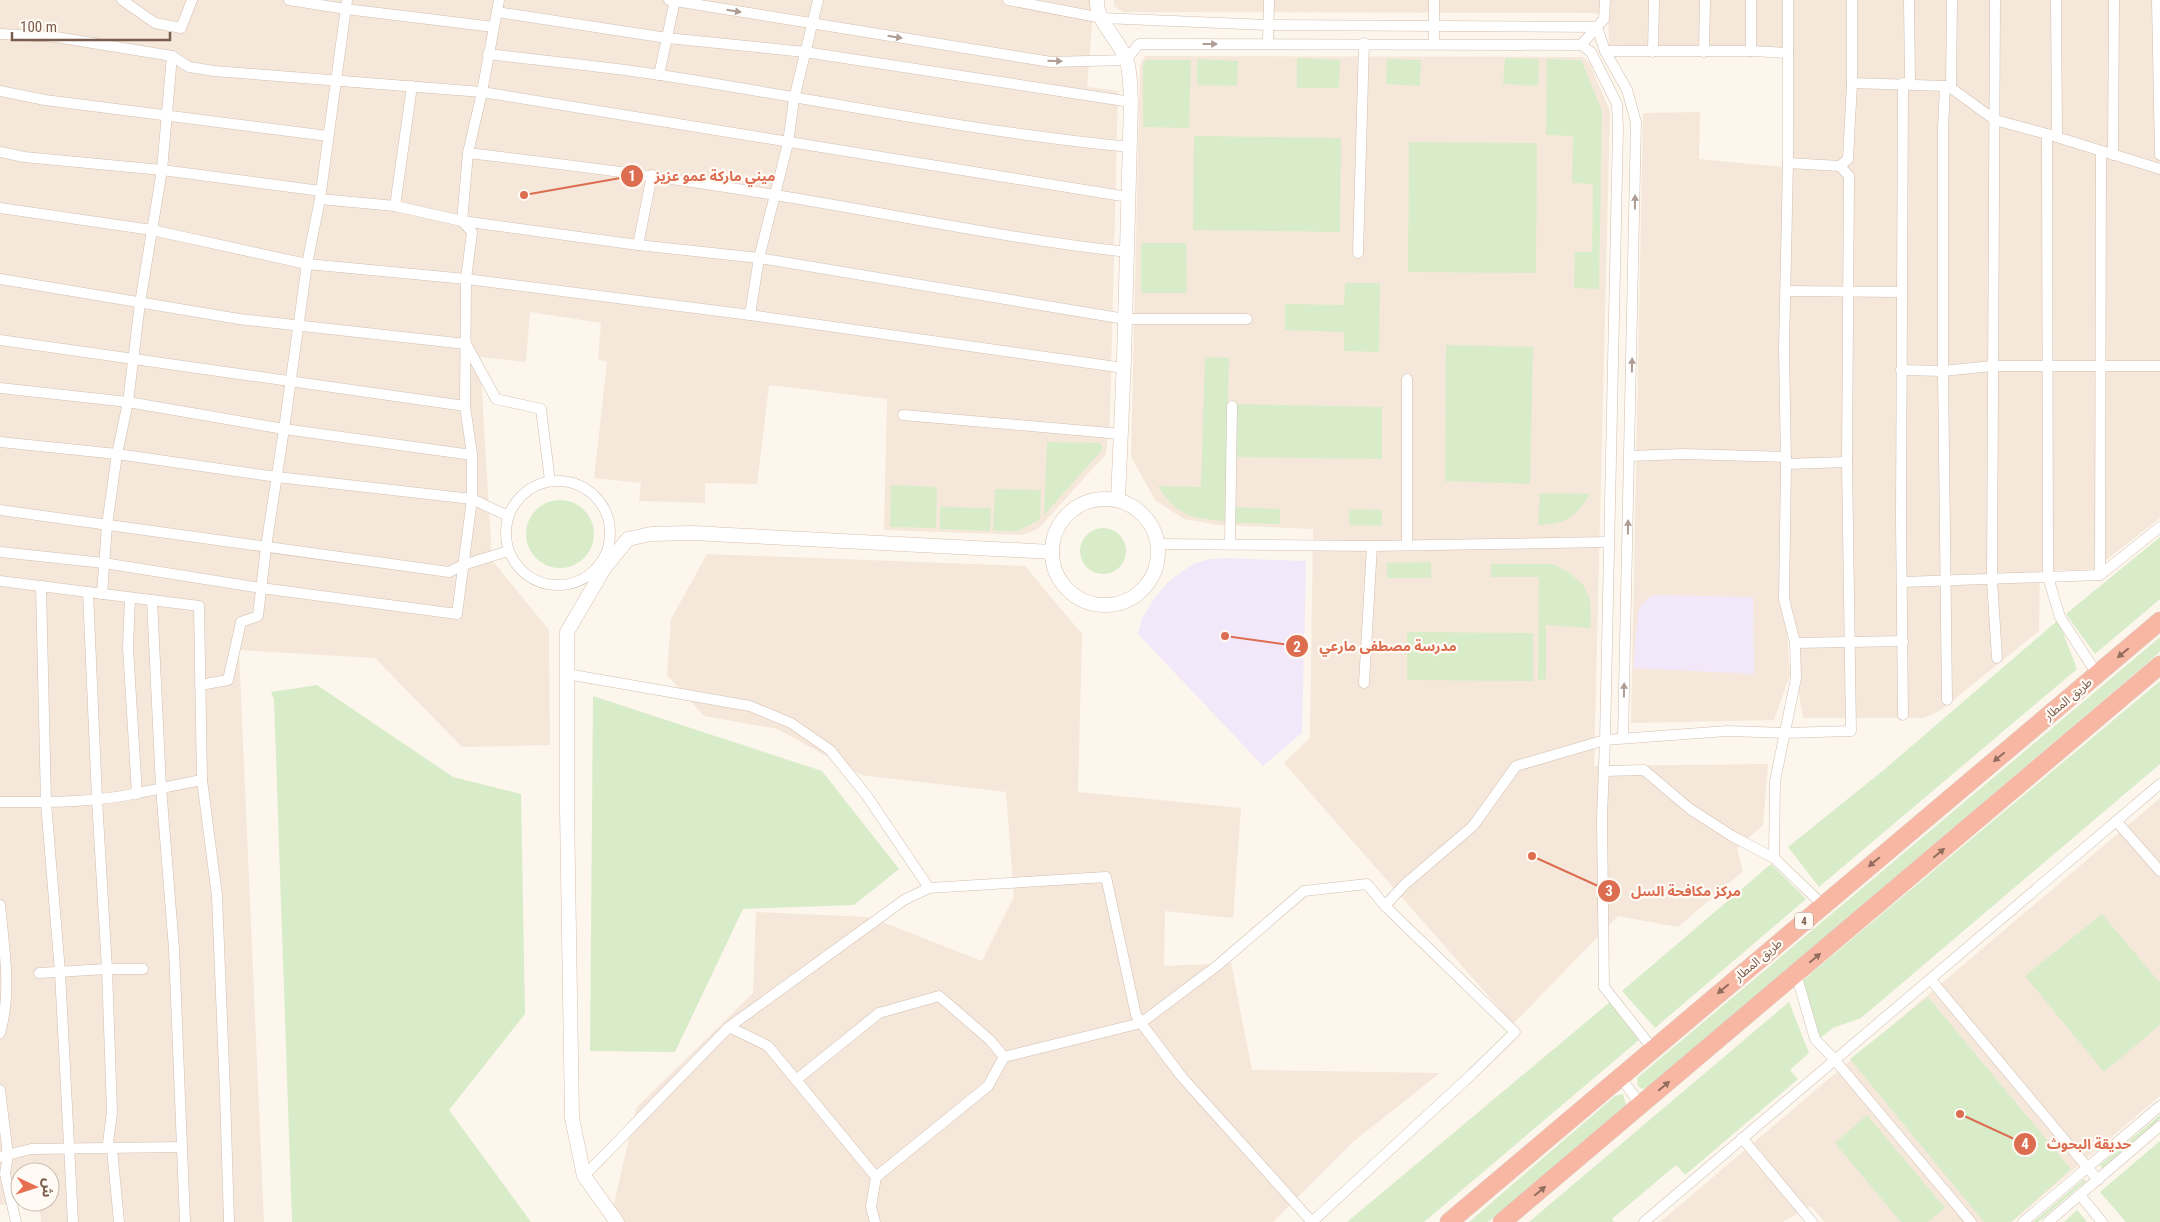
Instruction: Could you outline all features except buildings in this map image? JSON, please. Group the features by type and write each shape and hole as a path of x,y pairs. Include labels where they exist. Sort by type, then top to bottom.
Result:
{"highway":[{"name":"طريق المطار","path":"1449,1222 2160,621"},
{"path":"1502,1222 2160,665"}],"main road":[{"path":"1097,0 1097,6 1102,18 1126,60 1131,102 1124,368 1118,500"},
{"path":"1103,498 1118,500 1133,506 1145,516 1153,529 1158,544 1157,561 1152,578 1140,591 1126,601 1109,605 1092,603 1075,596 1063,584 1054,569 1052,552 1054,535 1061,521 1072,509 1087,501 1103,498"},
{"path":"617,1222 584,1176 572,1118 567,632 605,567 628,539 651,534 692,533 1052,552"}],"street":[{"path":"122,0 154,24 181,28 192,0"},
{"path":"289,0 347,5 494,27"},
{"path":"0,552 104,563 261,588 456,614 472,499 472,456 465,406 466,279 472,232 462,221 468,153 482,92 499,0"},
{"path":"659,75 673,0 1051,62 1126,60 1139,44 1364,43 1581,46 1592,52 1617,104 1618,128 1604,771 1602,947 1604,988 1653,1049"},
{"path":"750,315 759,258 788,143 794,98 818,0"},
{"path":"1008,0 1102,18 1268,25 1597,27"},
{"path":"1268,43 1269,0"},
{"path":"1434,0 1434,44"},
{"path":"1581,46 1604,19 1605,0"},
{"path":"1654,0 1654,52"},
{"path":"1704,52 1705,0"},
{"path":"1751,0 1751,51"},
{"path":"1774,858 1775,781 1796,678 1795,643 1784,600 1788,0"},
{"path":"1385,906 1404,885 1473,826 1516,766 1605,740 1623,738 1727,731 1785,733 1851,731 1847,462 1848,159 1852,83 1852,0"},
{"path":"1903,715 1901,292 1910,0"},
{"path":"1947,700 1943,371 1943,129 1948,87 1952,0"},
{"path":"1995,0 1992,580 1997,658"},
{"path":"2056,0 2047,366 2048,577 2060,617 2097,674"},
{"path":"2113,154 2114,0"},
{"path":"2157,0 2160,155"},
{"path":"200,685 228,680 241,622 258,616 306,264 321,195 335,79 347,5"},
{"path":"497,12 667,38 805,52 1131,102"},
{"path":"1597,27 1605,51 1627,90 1636,122 1623,738"},
{"path":"0,34 56,37 172,56 189,67 214,71 482,92 1128,197"},
{"path":"1358,253 1364,43"},
{"path":"1605,51 1751,51 1788,54"},
{"path":"488,54 659,75 1060,140 1130,148"},
{"path":"102,594 107,525 117,454 128,402 140,303 162,170 172,56"},
{"path":"1852,83 1906,83 1948,87 1995,120 2052,135 2160,170"},
{"path":"395,206 412,86"},
{"path":"0,91 45,100 328,136"},
{"path":"2100,575 2101,151"},
{"path":"0,152 24,157 162,170 395,206 462,221 759,258 1125,319 1247,319"},
{"path":"468,153 652,176 1076,246 1126,252"},
{"path":"1788,163 1840,166 1848,159"},
{"path":"1840,166 1849,176"},
{"path":"638,244 652,176"},
{"path":"0,208 152,230 306,264 466,279 750,315 1124,368"},
{"path":"0,278 239,319 466,344"},
{"path":"1786,292 1901,292"},
{"path":"0,340 465,406"},
{"path":"466,344 496,399 541,409 550,481"},
{"path":"1901,370 1943,371 1992,366 2160,366"},
{"path":"1407,379 1408,544"},
{"path":"0,388 128,402 284,429 472,456"},
{"path":"1230,543 1232,406"},
{"path":"903,415 1121,434"},
{"path":"0,442 117,454 277,477 472,499 508,516"},
{"path":"1630,456 1683,454 1786,461 1847,462"},
{"path":"550,481 579,484 602,503 612,531 602,564 576,584 548,586 524,574 508,552 508,516 524,493 550,481"},
{"path":"0,510 449,572 463,565 508,552"},
{"path":"1903,582 2100,575 2160,527"},
{"path":"1158,544 1230,543 1372,546 1608,542"},
{"path":"1364,683 1372,546"},
{"path":"0,582 198,606 202,780 217,896 226,1093 229,1222"},
{"path":"41,586 46,802 60,972 73,1222"},
{"path":"88,592 107,969 112,1112 108,1143 112,1149 119,1222"},
{"path":"130,598 128,648 137,794"},
{"path":"152,600 161,787 174,949 184,1222"},
{"path":"1795,643 1903,640"},
{"path":"567,674 750,706 791,723 830,750 867,796 929,888"},
{"path":"1604,771 1644,770 1690,809 1732,836 1774,858 1823,905"},
{"path":"0,802 97,799 137,794 161,787 202,780"},
{"path":"1644,1222 2160,784"},
{"path":"2117,822 2160,871"},
{"path":"584,1176 728,1028 904,900 929,888 1106,877 1136,1015 1142,1023 1182,1078 1312,1222 1472,1074 1514,1032 1385,906 1368,884 1304,891 1218,965 1142,1023 1004,1057 988,1086 876,1177 871,1207 874,1222"},
{"path":"0,905 6,976 6,1013 0,1033"},
{"path":"39,973 143,969"},
{"path":"1796,974 1815,1039 1971,1222"},
{"path":"1931,980 2098,1180"},
{"path":"796,1080 879,1013 939,996 990,1040 1004,1057"},
{"path":"728,1028 768,1046 876,1177"},
{"path":"1620,1077 1641,1105"},
{"path":"0,1090 4,1156 2,1173 16,1222"},
{"path":"2023,1222 2160,1106"},
{"path":"2048,1222 2160,1126"},
{"path":"1742,1138 1812,1222"},
{"path":"4,1156 31,1149 112,1149 181,1146"},
{"path":"2080,1195 2102,1222"}],"shaded area":[{"path":"0,0 1094,0 1087,87 1118,91 1110,418 1106,454 1038,529 1022,535 884,530 887,399 769,385 757,484 705,483 705,503 639,501 641,483 594,478 607,362 598,359 601,323 530,312 526,362 480,357 492,560 549,630 550,745 462,747 375,658 239,650 264,1222 41,1222 40,1212 60,1212 60,1162 10,1162 10,1205 0,1205"},
{"path":"1114,0 2160,0 2160,518 2095,569 2040,571 2039,631 1941,710 1924,718 1803,718 1785,608 1790,675 1774,720 1631,723 1643,113 1700,112 1699,159 1782,167 1783,253 1784,57 1609,45 1608,16 1592,13 1123,12 1114,6"},
{"path":"1145,56 1583,57 1589,62 1610,111 1594,766 1768,764 1763,825 1737,848 1743,871 1678,927 1618,916 1513,1024 1284,763 1310,738 1313,529 1218,525 1184,519 1155,500 1131,457 1140,65"},
{"path":"707,554 1025,566 1082,634 1078,792 1241,808 1233,918 1165,911 1164,966 1231,963 1252,1070 1440,1073 1354,1141 1273,1222 625,1222 613,1208 636,1108 753,993 756,912 869,917 982,961 1014,897 1006,792 861,775 777,729 704,716 667,675 671,619"},
{"path":"1210,559 1306,561 1302,733 1263,766 1138,634 1142,618 1154,599 1169,581 1193,564"},
{"path":"1653,595 1753,597 1754,674 1633,668 1638,612 1642,604"},
{"path":"2160,798 2160,1096 2012,1222 1824,1222 1811,1206 1783,1222 1660,1222"}],"green space":[{"path":"1297,58 1340,60 1339,88 1297,88"},
{"path":"1505,58 1539,59 1538,86 1503,84"},
{"path":"1197,59 1238,61 1237,86 1197,85"},
{"path":"1387,59 1421,60 1420,86 1386,84"},
{"path":"1547,59 1581,60 1602,111 1599,289 1574,288 1575,252 1592,252 1593,184 1572,183 1573,136 1546,135"},
{"path":"1191,60 1189,128 1143,127 1143,65 1145,61"},
{"path":"1194,136 1341,138 1340,232 1193,230"},
{"path":"1409,142 1537,143 1536,273 1408,272"},
{"path":"1141,243 1186,243 1187,293 1141,293"},
{"path":"1345,283 1380,283 1379,352 1344,351 1344,332 1285,330 1285,304 1344,305"},
{"path":"1446,345 1533,347 1530,484 1445,481"},
{"path":"1229,355 1228,404 1382,407 1382,459 1228,457 1225,521 1194,517 1179,510 1158,486 1201,487 1205,357 1228,358"},
{"path":"1047,442 1099,443 1102,445 1102,450 1044,515"},
{"path":"891,485 937,487 936,528 890,527"},
{"path":"995,489 1041,490 1040,519 1018,531 993,531"},
{"path":"1540,493 1590,494 1575,514 1569,518 1556,523 1538,525"},
{"path":"560,500 573,503 584,510 591,521 594,534 591,547 584,558 573,565 560,568 547,565 536,558 529,547 526,534 529,521 536,510 547,503"},
{"path":"940,507 991,508 990,531 940,529"},
{"path":"1236,507 1280,509 1280,524 1235,523"},
{"path":"1349,509 1382,510 1382,526 1349,525"},
{"path":"1103,528 1116,532 1122,538 1126,551 1122,564 1116,570 1103,574 1090,570 1084,564 1080,551 1084,538 1090,532"},
{"path":"2160,537 2160,599 2095,654 2066,614"},
{"path":"1431,562 1431,578 1387,578 1387,563"},
{"path":"1491,564 1553,564 1570,573 1584,586 1590,599 1591,628 1546,625 1546,679 1538,680 1539,577 1491,577"},
{"path":"2058,620 2077,669 1819,887 1788,847 1885,769"},
{"path":"1407,632 1533,633 1533,681 1407,680"},
{"path":"2160,637 2160,652 1648,1087 1642,1089 1638,1086 1637,1078"},
{"path":"2160,681 2160,764 1861,1018 1833,1028 1818,1040 1802,981"},
{"path":"317,685 453,777 521,794 525,1014 449,1110 531,1222 292,1222 274,700 271,692"},
{"path":"593,696 822,771 899,869 854,905 743,909 675,1052 590,1051"},
{"path":"1771,864 1806,899 1655,1028 1622,991"},
{"path":"2102,914 2160,983 2160,1025 2104,1072 2025,976"},
{"path":"1928,997 2071,1169 2011,1222 1984,1222 1850,1059"},
{"path":"1610,1002 1639,1040 1424,1222 1347,1222"},
{"path":"1789,1002 1809,1053 1790,1070 1798,1079 1685,1175 1676,1165 1612,1219 1614,1222 1529,1222"},
{"path":"1623,1094 1626,1105 1488,1222 1469,1222 1615,1096"},
{"path":"1867,1115 1945,1208 1928,1222 1901,1222 1835,1143"},
{"path":"2160,1115 2160,1119 2102,1168 2100,1165"},
{"path":"2160,1141 2160,1222 2126,1222 2100,1192"},
{"path":"2084,1179 2086,1181 2038,1222 2033,1222"},
{"path":"2077,1210 2087,1222 2064,1222"}],"place":[{"name":"ميني ماركة عمو عزيز","path":"524,195"},
{"name":"مدرسة مصطفى مارعي","path":"1225,636"},
{"name":"مركز مكافحة السل","path":"1532,856"},
{"name":"حديقة البحوث","path":"1960,1114"}]}
